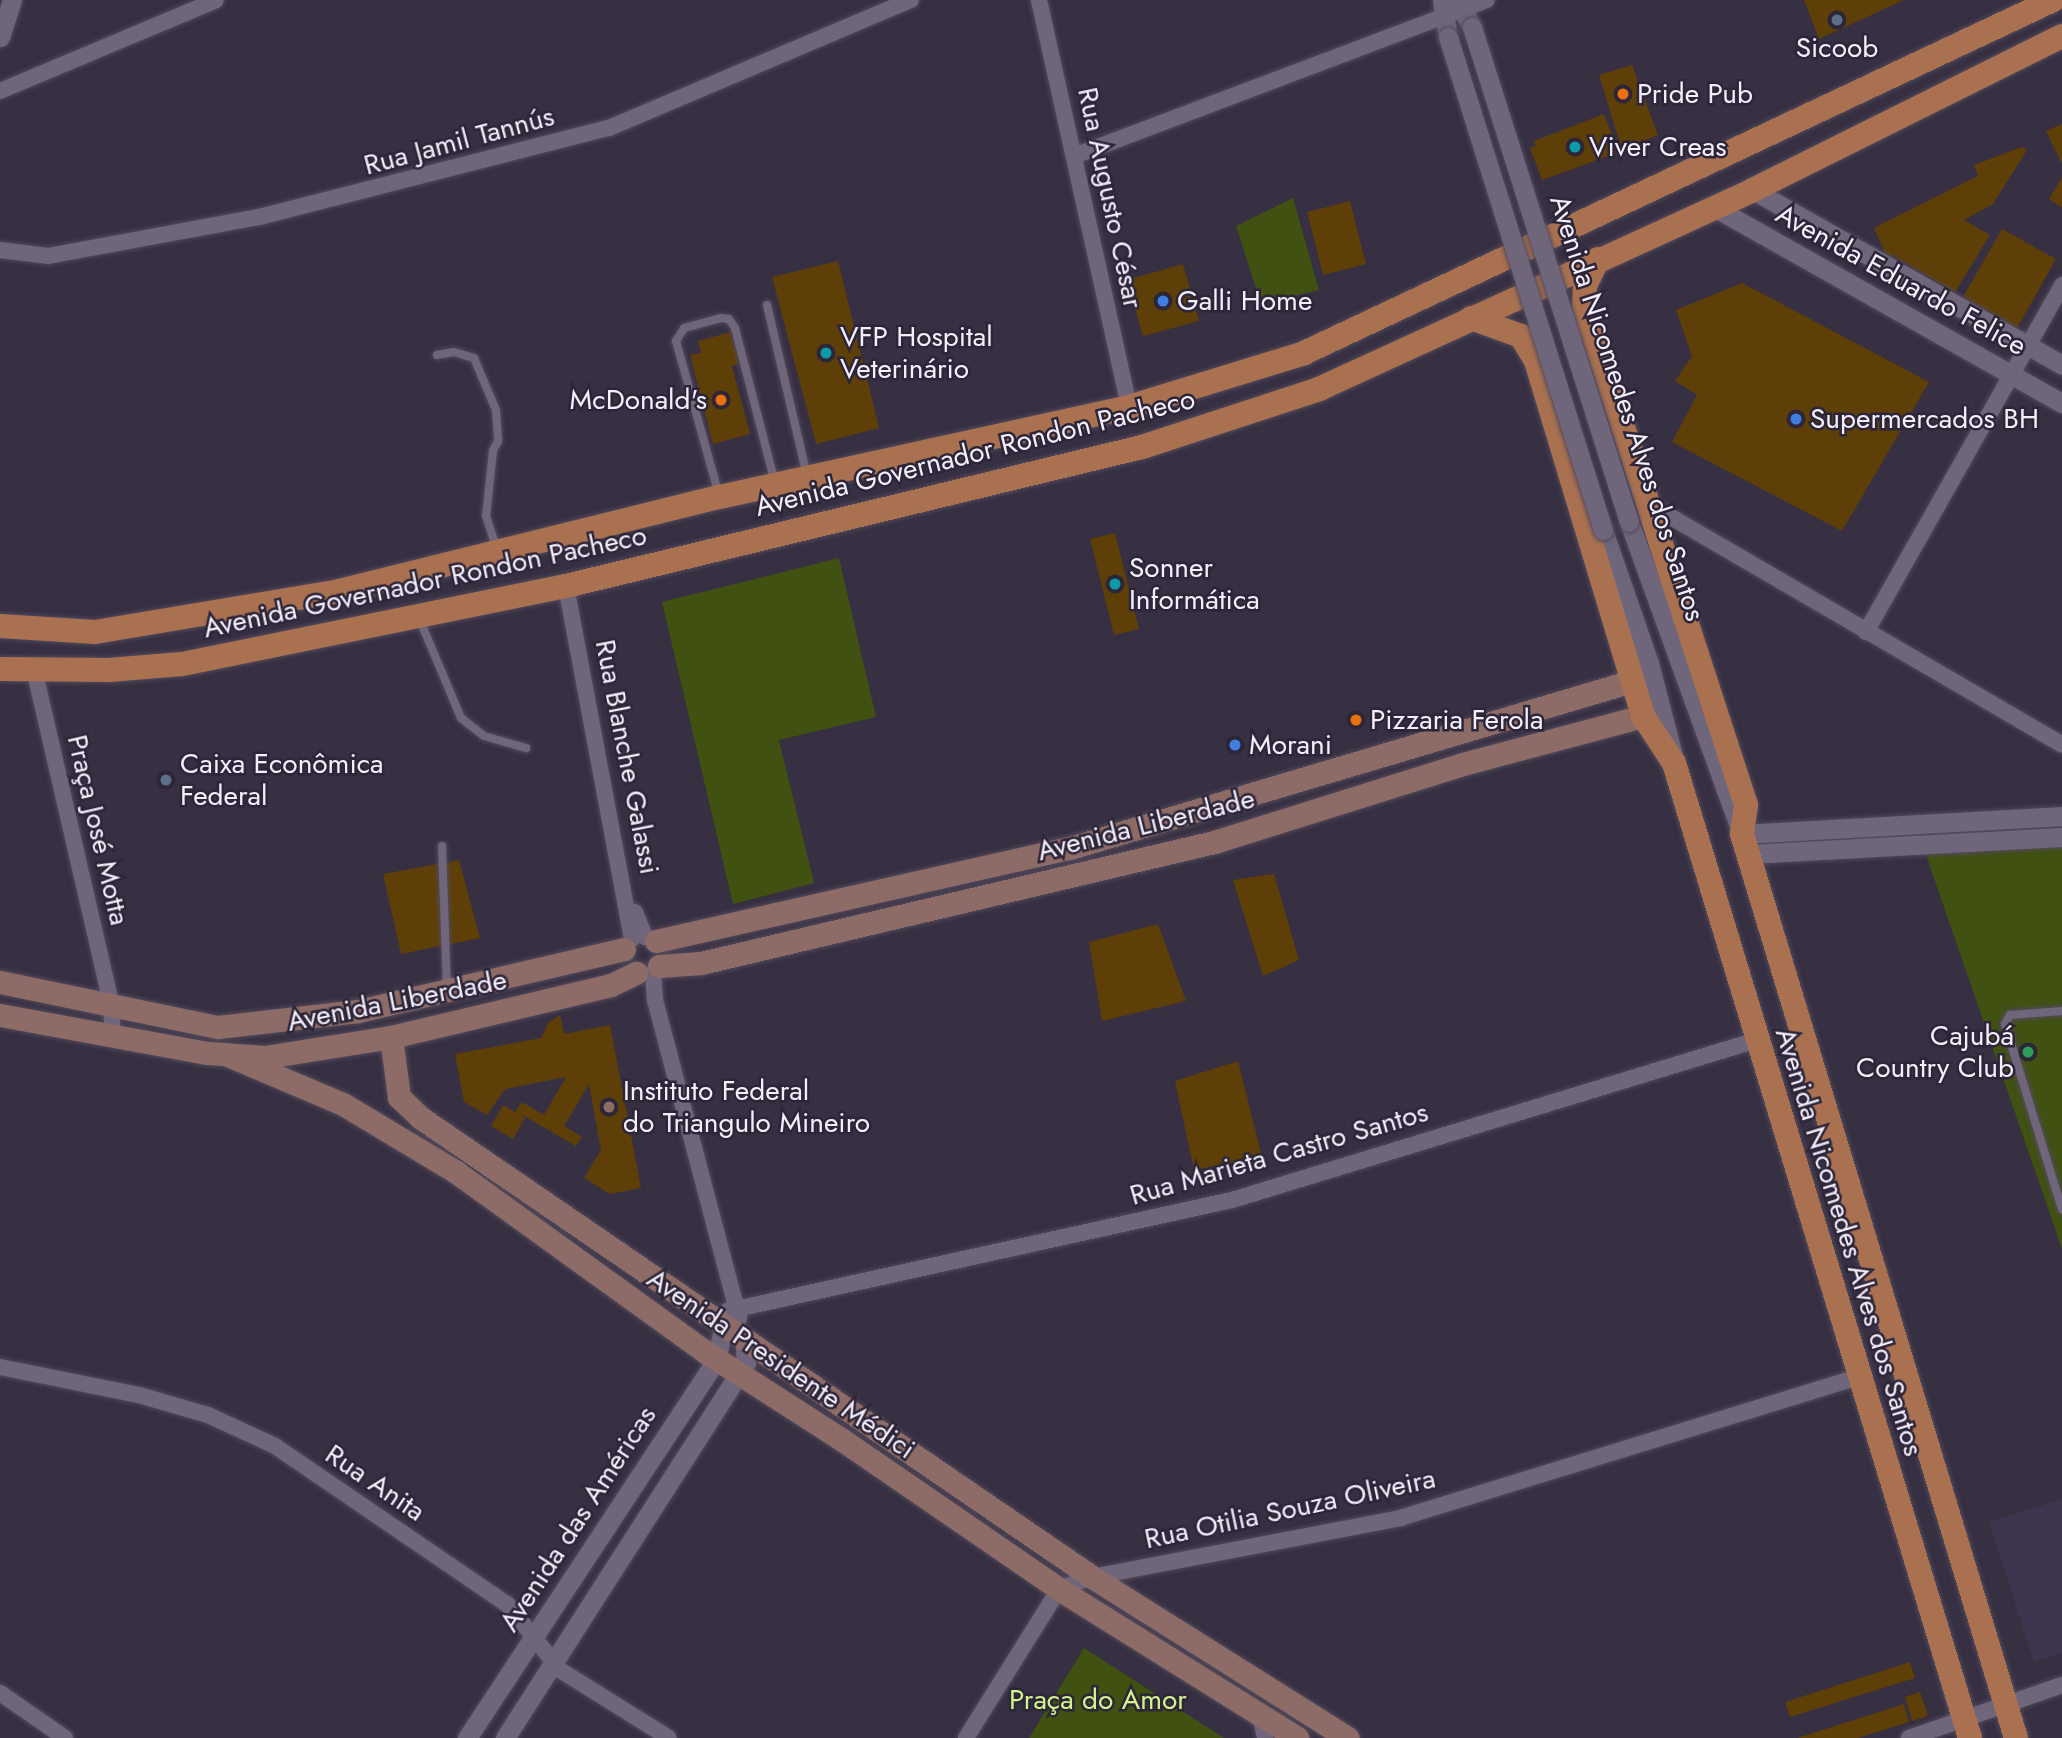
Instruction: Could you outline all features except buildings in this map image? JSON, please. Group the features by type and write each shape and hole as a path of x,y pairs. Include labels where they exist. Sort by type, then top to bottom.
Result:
{"main road":[{"name":"Avenida Governador Rondon Pacheco","path":"0,626 94,632 338,591 720,498 1129,407 1304,353 2011,10 2053,0"},
{"name":"Avenida Governador Rondon Pacheco","path":"0,669 109,670 182,664 566,586 1142,447 1320,389 1712,206 1753,190 2062,36"},
{"name":"Avenida Nicomedes Alves dos Santos","path":"1598,259 1585,286 1584,307 1644,502 1746,805 1745,844 2015,1738"},
{"name":"Avenida Nicomedes Alves dos Santos","path":"1471,318 1521,336 1529,344 1549,401 1643,716 1674,764 1967,1729"},
{"path":"1549,401 1560,375 1571,365 1587,367 1608,386"},
{"name":"Avenida Liberdade","path":"0,982 218,1027 358,1011 639,941 1070,848 1632,681"},
{"name":"Avenida Liberdade","path":"0,1015 225,1054 265,1057 391,1037 611,985 648,971 701,963 1214,842 1463,764 1643,716"},
{"path":"1271,788 1282,820"},
{"path":"639,941 662,954 648,971 626,967 639,941"},
{"name":"Avenida Presidente Médici","path":"391,1037 399,1097 421,1118 733,1321 1092,1577 1348,1738"},
{"name":"Avenida Presidente Médici","path":"225,1054 343,1104 444,1164 716,1360 1059,1589 1297,1738"}],"street":[{"path":"0,37 12,0"},
{"path":"0,92 216,0"},
{"name":"Rua Jamil Tannús","path":"0,250 48,256 263,216 609,128 911,0"},
{"name":"Rua Augusto César","path":"1039,0 1129,407"},
{"path":"1074,156 1464,12 1487,0"},
{"name":"Avenida Nicomedes Alves dos Santos","path":"1464,12 1629,522 1745,844"},
{"name":"Avenida Nicomedes Alves dos Santos","path":"1444,19 1603,530 1652,673 1674,764"},
{"name":"Avenida Eduardo Felice","path":"1753,190 2062,365"},
{"name":"Avenida Eduardo Felice","path":"1712,206 2062,403"},
{"path":"1865,292 1882,262"},
{"path":"1866,632 2062,285"},
{"path":"1644,502 1866,632 2061,741"},
{"name":"Rua Blanche Galassi","path":"566,586 626,890 639,941"},
{"name":"Praça José Motta","path":"34,668 111,1003 113,1036"},
{"path":"1745,844 2062,816"},
{"path":"1745,844 2062,837"},
{"path":"648,971 731,1295 733,1321"},
{"name":"Rua Marieta Castro Santos","path":"733,1321 1232,1200 1757,1040"},
{"name":"Avenida das Américas","path":"467,1738 716,1360 733,1321"},
{"name":"Avenida das Américas","path":"505,1738 746,1363 733,1321"},
{"name":"Rua Anita","path":"0,1367 208,1415 275,1447 507,1604 536,1635 560,1670 669,1738"},
{"name":"Rua Otilia Souza Oliveira","path":"1059,1589 1092,1577 1400,1518 1859,1377"},
{"path":"966,1738 1059,1589"},
{"path":"1909,1738 1967,1729 2005,1706 2062,1685"},
{"path":"0,1693 65,1738"},
{"path":"1260,1714 1265,1738"}],"lane":[{"path":"767,305 807,478"},
{"path":"720,498 676,341 684,328 721,318 729,319 735,328 775,486"},
{"path":"438,355 454,352 474,358 496,410 498,441 493,451 486,516 498,554"},
{"path":"418,615 461,718 484,736 526,748"},
{"path":"442,846 447,989"},
{"path":"2062,1011 2010,1015 2005,1024 2062,1209"}],"shaded area":[{"path":"2062,1499 2062,1653 2034,1662 1989,1522"}],"green space":[{"path":"1293,198 1319,290 1261,304 1236,226"},
{"path":"839,558 876,717 779,740 814,883 733,904 662,602"},
{"name":"Cajubá Country Club","path":"2062,847 2062,1249 1926,855"},
{"name":"Praça do Amor","path":"1084,1648 1224,1738 1029,1738"}],"place":[{"name":"Sicoob","path":"1837,20"},
{"name":"Pride Pub","path":"1623,94"},
{"name":"Viver Creas","path":"1575,147"},
{"name":"Galli Home","path":"1163,301"},
{"name":"VFP Hospital Veterinário","path":"826,353"},
{"name":"McDonald's","path":"721,400"},
{"name":"Supermercados BH","path":"1796,419"},
{"name":"Sonner Informática","path":"1115,584"},
{"name":"Pizzaria Ferola","path":"1356,720"},
{"name":"Morani","path":"1235,745"},
{"name":"Caixa Econômica Federal","path":"166,780"},
{"name":"Cajubá Country Club","path":"2028,1052"},
{"name":"Instituto Federal do Triangulo Mineiro","path":"609,1107"}]}
